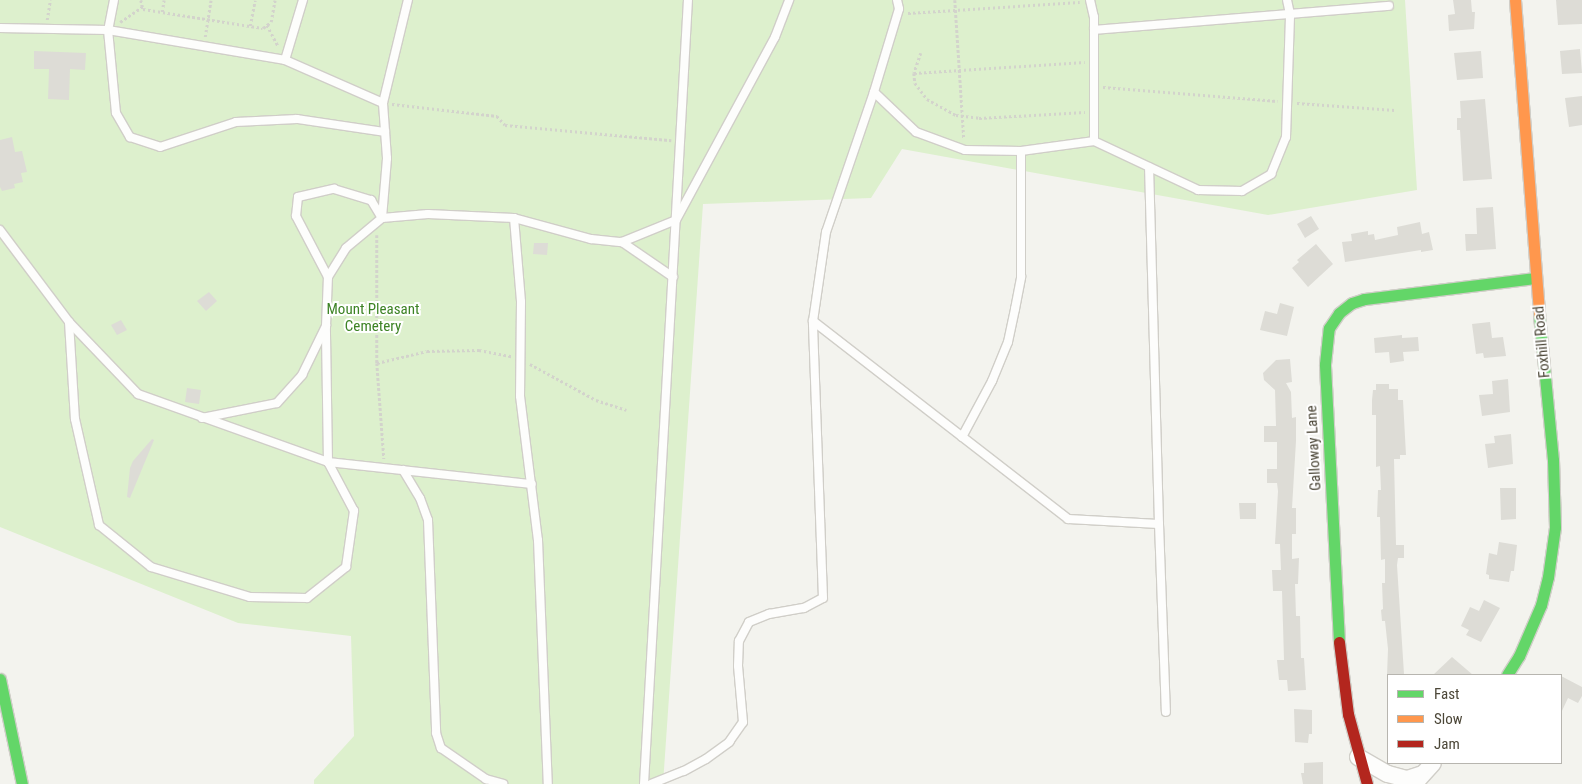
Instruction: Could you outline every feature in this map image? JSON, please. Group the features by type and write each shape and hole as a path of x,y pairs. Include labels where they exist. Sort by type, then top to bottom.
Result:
{"street":[{"name":"Foxhill Road","path":"1508,674 1519,656 1540,605 1548,577 1555,527 1553,460 1536,278 1515,0"},
{"name":"Galloway Lane","path":"1367,784 1358,757 1348,714 1338,634 1325,364 1329,328 1339,313 1352,303 1364,299 1476,287 1536,278"},
{"path":"0,679 22,784"},
{"path":"1358,757 1388,774 1407,779 1423,774"}],"lane":[{"path":"114,0 108,30 116,113 130,137 160,147 236,122 297,119 385,132"},
{"path":"285,60 303,0"},
{"path":"380,220 387,158 383,103 408,0"},
{"path":"644,784 688,0"},
{"path":"69,322 75,419 99,525 151,567 250,597 307,598 346,567 354,510 328,462 326,326 328,277 346,248 380,220 428,214 514,218 590,239 622,242 676,220 775,37 789,0"},
{"path":"651,784 684,771 706,759 729,742 743,722 738,666 739,641 749,622 769,614 804,608 824,598 813,321 826,232 874,92 897,14 897,0"},
{"path":"874,92 916,132 965,150 1021,151 1094,141 1198,190 1242,191 1271,174 1286,137 1290,14 1287,0"},
{"path":"1090,1 1094,30 1094,141"},
{"path":"1094,30 1389,6"},
{"path":"0,28 108,30 285,60 383,103"},
{"path":"962,437 1008,342 1015,309 1021,278 1021,151"},
{"path":"1149,167 1166,712"},
{"path":"328,277 296,216 298,197 334,189 371,200 380,220"},
{"path":"514,218 521,302 520,396 538,540 548,784"},
{"path":"0,230 69,322 138,394 328,462 532,484"},
{"path":"622,242 673,277"},
{"path":"813,321 1068,519 1159,524"},
{"path":"202,418 276,403 302,375 326,326"},
{"path":"403,470 420,498 428,520 436,733 441,748 486,779 503,784"}],"path":[{"path":"45,29 50,0"},
{"path":"141,0 142,7"},
{"path":"162,12 164,0"},
{"path":"203,46 210,0"},
{"path":"250,26 255,0"},
{"path":"142,7 144,9 263,28 271,22 275,0"},
{"path":"955,0 965,150"},
{"path":"897,14 1090,1"},
{"path":"108,30 142,7"},
{"path":"267,25 285,60"},
{"path":"921,53 914,74 915,83 927,99 956,115 979,118 1094,111"},
{"path":"914,74 1094,61"},
{"path":"1094,86 1395,110"},
{"path":"383,103 497,116 505,125 680,141"},
{"path":"380,220 377,363 384,468"},
{"path":"377,363 427,351 479,350 520,359 596,400 626,410"}],"green space":[{"name":"Mount Pleasant Cemetery","path":"0,0 1405,0 1417,190 1268,215 902,149 871,198 703,204 663,784 314,784 314,780 354,736 351,636 238,623 0,527"}],"building":[{"path":"1453,0 1471,0 1472,12 1475,12 1474,29 1449,31 1448,15 1455,14"},
{"path":"1556,0 1582,0 1582,24 1558,25"},
{"path":"1580,49 1582,73 1562,74 1560,51"},
{"path":"34,51 86,53 85,70 70,69 69,100 48,99 49,69 34,69"},
{"path":"1481,51 1483,78 1457,80 1454,53"},
{"path":"1582,96 1582,125 1569,127 1565,98"},
{"path":"1485,99 1492,179 1463,181 1460,130 1457,130 1457,118 1461,118 1460,101"},
{"path":"12,137 15,152 22,151 27,172 21,173 23,182 14,184 15,188 2,191 0,187 0,140"},
{"path":"1493,207 1496,249 1466,251 1465,234 1477,234 1476,208"},
{"path":"1311,216 1319,229 1305,238 1297,224"},
{"path":"1420,222 1422,234 1429,232 1433,250 1421,252 1421,250 1345,262 1342,242 1352,241 1351,234 1368,231 1368,235 1374,234 1375,240 1398,235 1397,227"},
{"path":"534,243 548,243 547,255 533,254"},
{"path":"1316,244 1333,264 1308,287 1292,268 1299,262 1297,260"},
{"path":"209,292 217,301 206,311 197,301"},
{"path":"1280,303 1294,307 1287,336 1260,330 1265,311 1277,314"},
{"path":"121,320 127,330 117,335 111,325"},
{"path":"1490,322 1492,338 1503,337 1506,356 1484,358 1483,353 1476,354 1472,324"},
{"path":"1402,335 1402,338 1418,337 1419,351 1403,352 1404,361 1390,363 1389,352 1375,353 1374,338"},
{"path":"1290,359 1292,382 1286,383 1291,392 1292,418 1296,417 1292,508 1296,508 1296,534 1292,534 1292,559 1299,558 1298,584 1295,584 1296,616 1300,616 1301,658 1304,658 1306,690 1288,691 1287,680 1279,680 1277,660 1284,660 1282,591 1273,591 1272,570 1281,570 1280,544 1275,544 1278,491 1277,483 1267,483 1267,469 1277,469 1277,442 1264,442 1264,426 1276,426 1275,390 1264,380 1263,373 1276,360"},
{"path":"1508,379 1510,412 1482,416 1479,395 1493,394 1492,381"},
{"path":"1376,384 1389,384 1389,389 1398,389 1398,400 1403,400 1406,455 1400,455 1400,459 1394,459 1396,545 1404,545 1404,558 1398,558 1397,565 1404,674 1387,674 1388,649 1385,621 1382,621 1381,610 1383,609 1382,583 1385,583 1385,559 1381,560 1380,517 1377,517 1378,490 1381,490 1380,466 1376,467 1376,415 1372,415 1373,390 1376,390"},
{"path":"187,388 201,390 199,404 185,402"},
{"path":"1511,434 1513,464 1488,468 1485,444 1495,443 1494,436"},
{"path":"152,439 154,440 130,498 127,497 130,468 133,461"},
{"path":"1500,488 1516,488 1516,519 1501,520"},
{"path":"1239,503 1256,503 1256,519 1240,519"},
{"path":"1499,542 1517,545 1514,571 1511,571 1509,582 1489,579 1489,575 1486,574 1489,553 1497,555"},
{"path":"1484,600 1500,608 1481,642 1466,635 1469,630 1461,626 1470,607 1479,611"},
{"path":"1452,657 1472,674 1434,674"},
{"path":"1562,677 1582,687 1582,696 1578,703 1568,698 1562,711"},
{"path":"1294,709 1312,710 1312,734 1309,734 1308,743 1295,742"},
{"path":"1323,762 1323,784 1303,784 1301,773 1304,773 1304,763"}],"traffic: fast":[{"path":"1339,642 1325,364 1329,328 1339,313 1352,303 1364,299 1536,278"},
{"path":"1508,674 1519,656 1541,605 1548,577 1555,527 1553,460 1539,315"},
{"path":"0,679 22,784"}],"traffic: slow":[{"path":"1515,0 1539,315"}],"traffic: jam":[{"path":"1339,642 1348,714 1367,784"}]}
